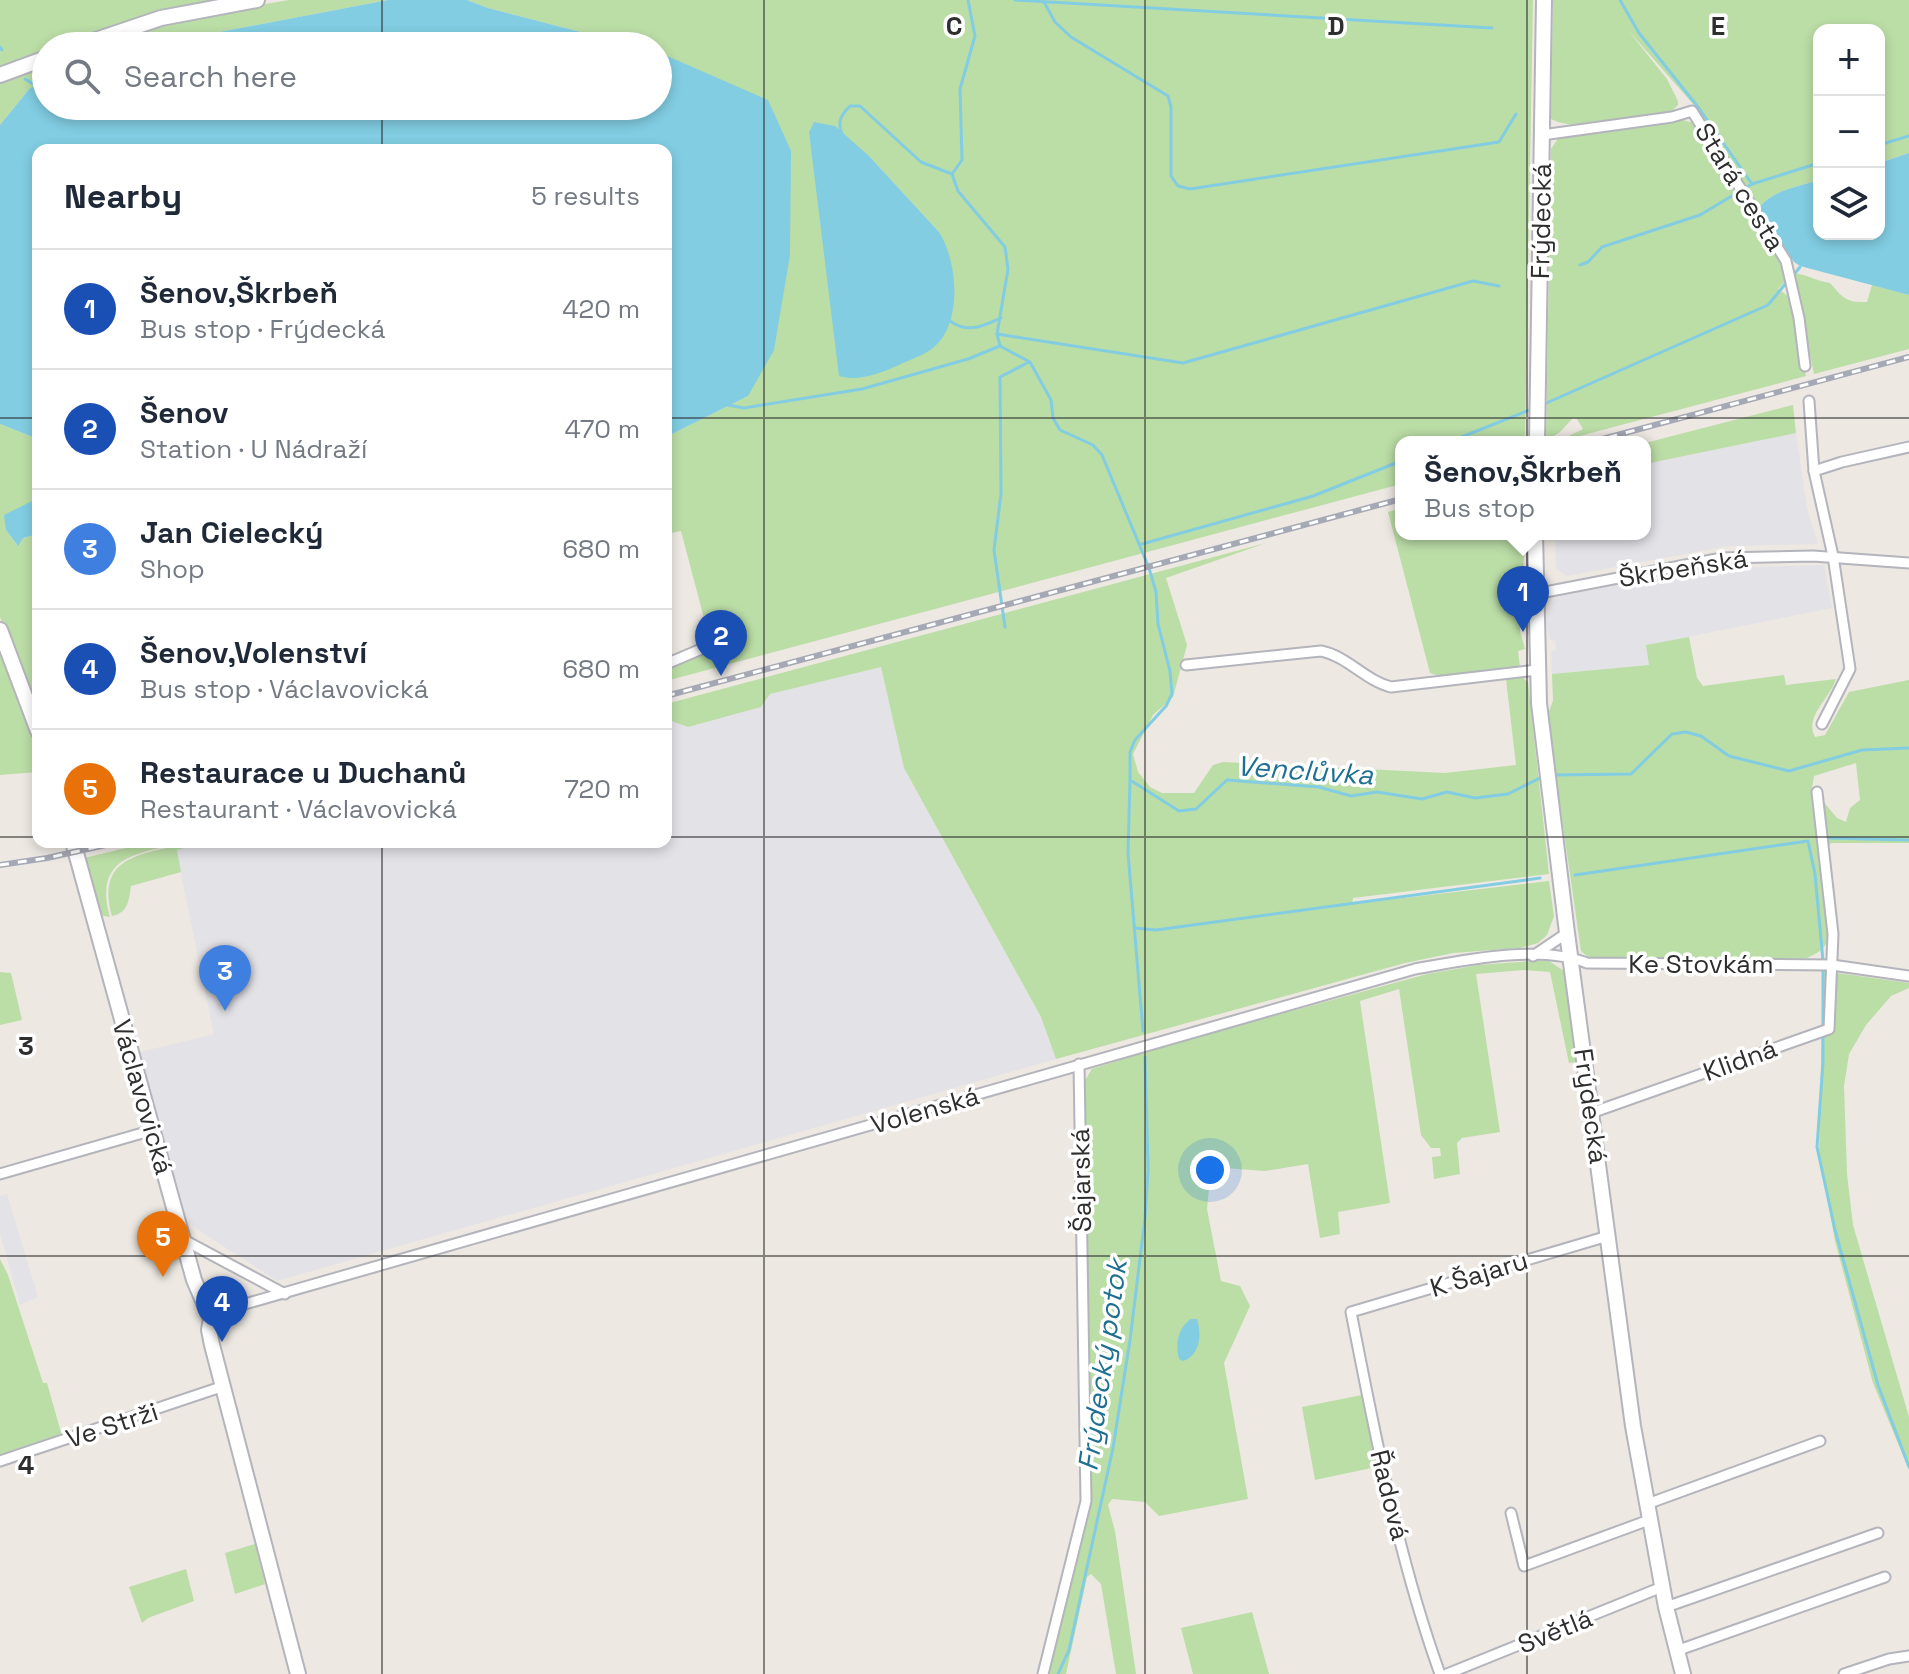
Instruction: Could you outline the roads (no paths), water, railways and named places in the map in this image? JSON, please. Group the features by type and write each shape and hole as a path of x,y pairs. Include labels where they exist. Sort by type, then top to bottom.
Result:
{"main road":[{"path":"120,32 161,18 257,0"},
{"name":"Frýdecká","path":"1537,436 1544,0"},
{"path":"0,75 32,63"},
{"name":"Frýdecká","path":"1535,540 1537,670 1570,956 1632,1415 1662,1587 1683,1674"},
{"path":"0,630 32,715"},
{"name":"Václavovická","path":"75,848 194,1280 211,1319 209,1330 298,1674"}],"street":[{"name":"Stará cesta","path":"1542,135 1672,117 1692,111 1786,261 1799,318 1805,366"},
{"path":"1809,401 1814,471 1833,556 1850,669 1822,724"},
{"path":"1814,471 1909,447"},
{"name":"Škrbeňská","path":"1535,594 1704,560 1833,556 1909,563"},
{"path":"672,661 725,639"},
{"path":"1186,665 1321,651 1391,687 1537,670"},
{"path":"1817,792 1833,934 1832,965"},
{"path":"1533,956 1567,933"},
{"name":"Volenská","path":"211,1319 217,1312 1415,969 1495,955 1570,956"},
{"name":"Ke Stovkám","path":"1570,956 1587,963 1832,965 1909,976"},
{"name":"Klidná","path":"1591,1113 1829,1029 1832,965"},
{"name":"Šajarská","path":"1043,1674 1086,1501 1079,1064"},
{"path":"0,1174 153,1130"},
{"name":"K Šajaru","path":"1351,1312 1608,1236"},
{"path":"184,1240 285,1294"},
{"name":"Řadová","path":"1351,1312 1382,1472 1426,1634 1440,1674"},
{"name":"Ve Strži","path":"0,1461 224,1386"},
{"path":"1647,1504 1820,1441"},
{"path":"1511,1513 1524,1566 1649,1520"},
{"path":"1666,1607 1878,1533"},
{"path":"1676,1651 1885,1577"},
{"name":"Světlá","path":"1447,1674 1662,1587"},
{"path":"1844,1674 1889,1659 1909,1656"}],"water":[{"path":"388,0 467,0 581,32 220,32"},
{"path":"672,58 768,100 791,151 790,255 774,350 748,396 672,434 672,144 32,144 32,437 0,424 0,125 30,88 32,120 672,120"},
{"path":"814,122 835,126 870,157 939,232 950,259 953,309 943,337 925,353 870,376 839,376 809,132"},
{"path":"1909,153 1909,295 1800,266 1794,262 1758,209 1778,193 1813,182 1813,240 1885,240 1885,161"},
{"path":"32,501 32,536 23,538 18,546 6,530 4,515"},
{"path":"1191,1319 1197,1319 1198,1344 1193,1354 1183,1361 1179,1359 1177,1347 1180,1331"}],"waterway":[{"name":"Venclůvka","path":"968,0 975,36 960,89 962,160 952,174 958,191 1005,247 1008,269 997,334 1000,346 1030,362 1051,400 1053,418 1060,430 1093,445 1102,455 1156,592 1158,624 1170,671 1172,694 1166,706 1135,740 1130,752 1130,780 1179,811 1196,809 1227,780 1319,787 1351,796 1377,792 1422,799 1447,792 1475,798 1508,794 1542,777"},
{"path":"1015,0 1492,28"},
{"path":"1620,0 1639,33 1698,107 1752,184"},
{"path":"1044,2 1055,22 1071,37 1168,96 1171,107 1171,176 1178,186 1190,189 1499,142 1516,114"},
{"path":"25,79 32,83"},
{"path":"842,134 842,116 850,106 860,106 921,162 952,174"},
{"path":"1885,143 1909,136"},
{"path":"1580,265 1588,262 1602,247 1700,215 1752,184 1813,165"},
{"path":"1792,277 1800,267"},
{"path":"997,334 1183,363 1473,281 1499,286"},
{"path":"1542,405 1768,305 1787,282"},
{"path":"950,321 969,328 1001,318"},
{"path":"728,405 744,408 862,389 968,359 1000,346"},
{"path":"1005,627 994,550 1001,494 1000,377 1029,362"},
{"path":"1464,436 1532,409"},
{"path":"1142,544 1313,496 1395,463"},
{"name":"Venclůvka","path":"1553,775 1631,774 1672,734 1686,732 1701,736 1729,756 1789,771 1862,750 1909,748"},
{"name":"Frýdecký potok","path":"1130,780 1128,853 1143,1031"},
{"path":"1827,838 1909,840"},
{"path":"1575,875 1808,841 1815,874 1823,961"},
{"path":"1134,928 1156,930 1540,878"},
{"path":"1823,969 1823,1062 1817,1147 1835,1230 1878,1385 1909,1467"},
{"name":"Frýdecký potok","path":"1058,1674 1069,1650 1113,1448 1130,1340 1148,1170 1145,1057"}],"railway":[{"path":"1613,436 1909,357"},
{"path":"672,694 1395,501"},
{"path":"0,865 92,848"}],"place":[{"name":"Šenov,Škrbeň","path":"1523,632"},
{"name":"Šenov","path":"721,676"},
{"name":"Jan Cielecký","path":"225,1011"},
{"name":"Restaurace u Duchanů","path":"163,1277"},
{"name":"Šenov,Volenství","path":"222,1342"}]}
